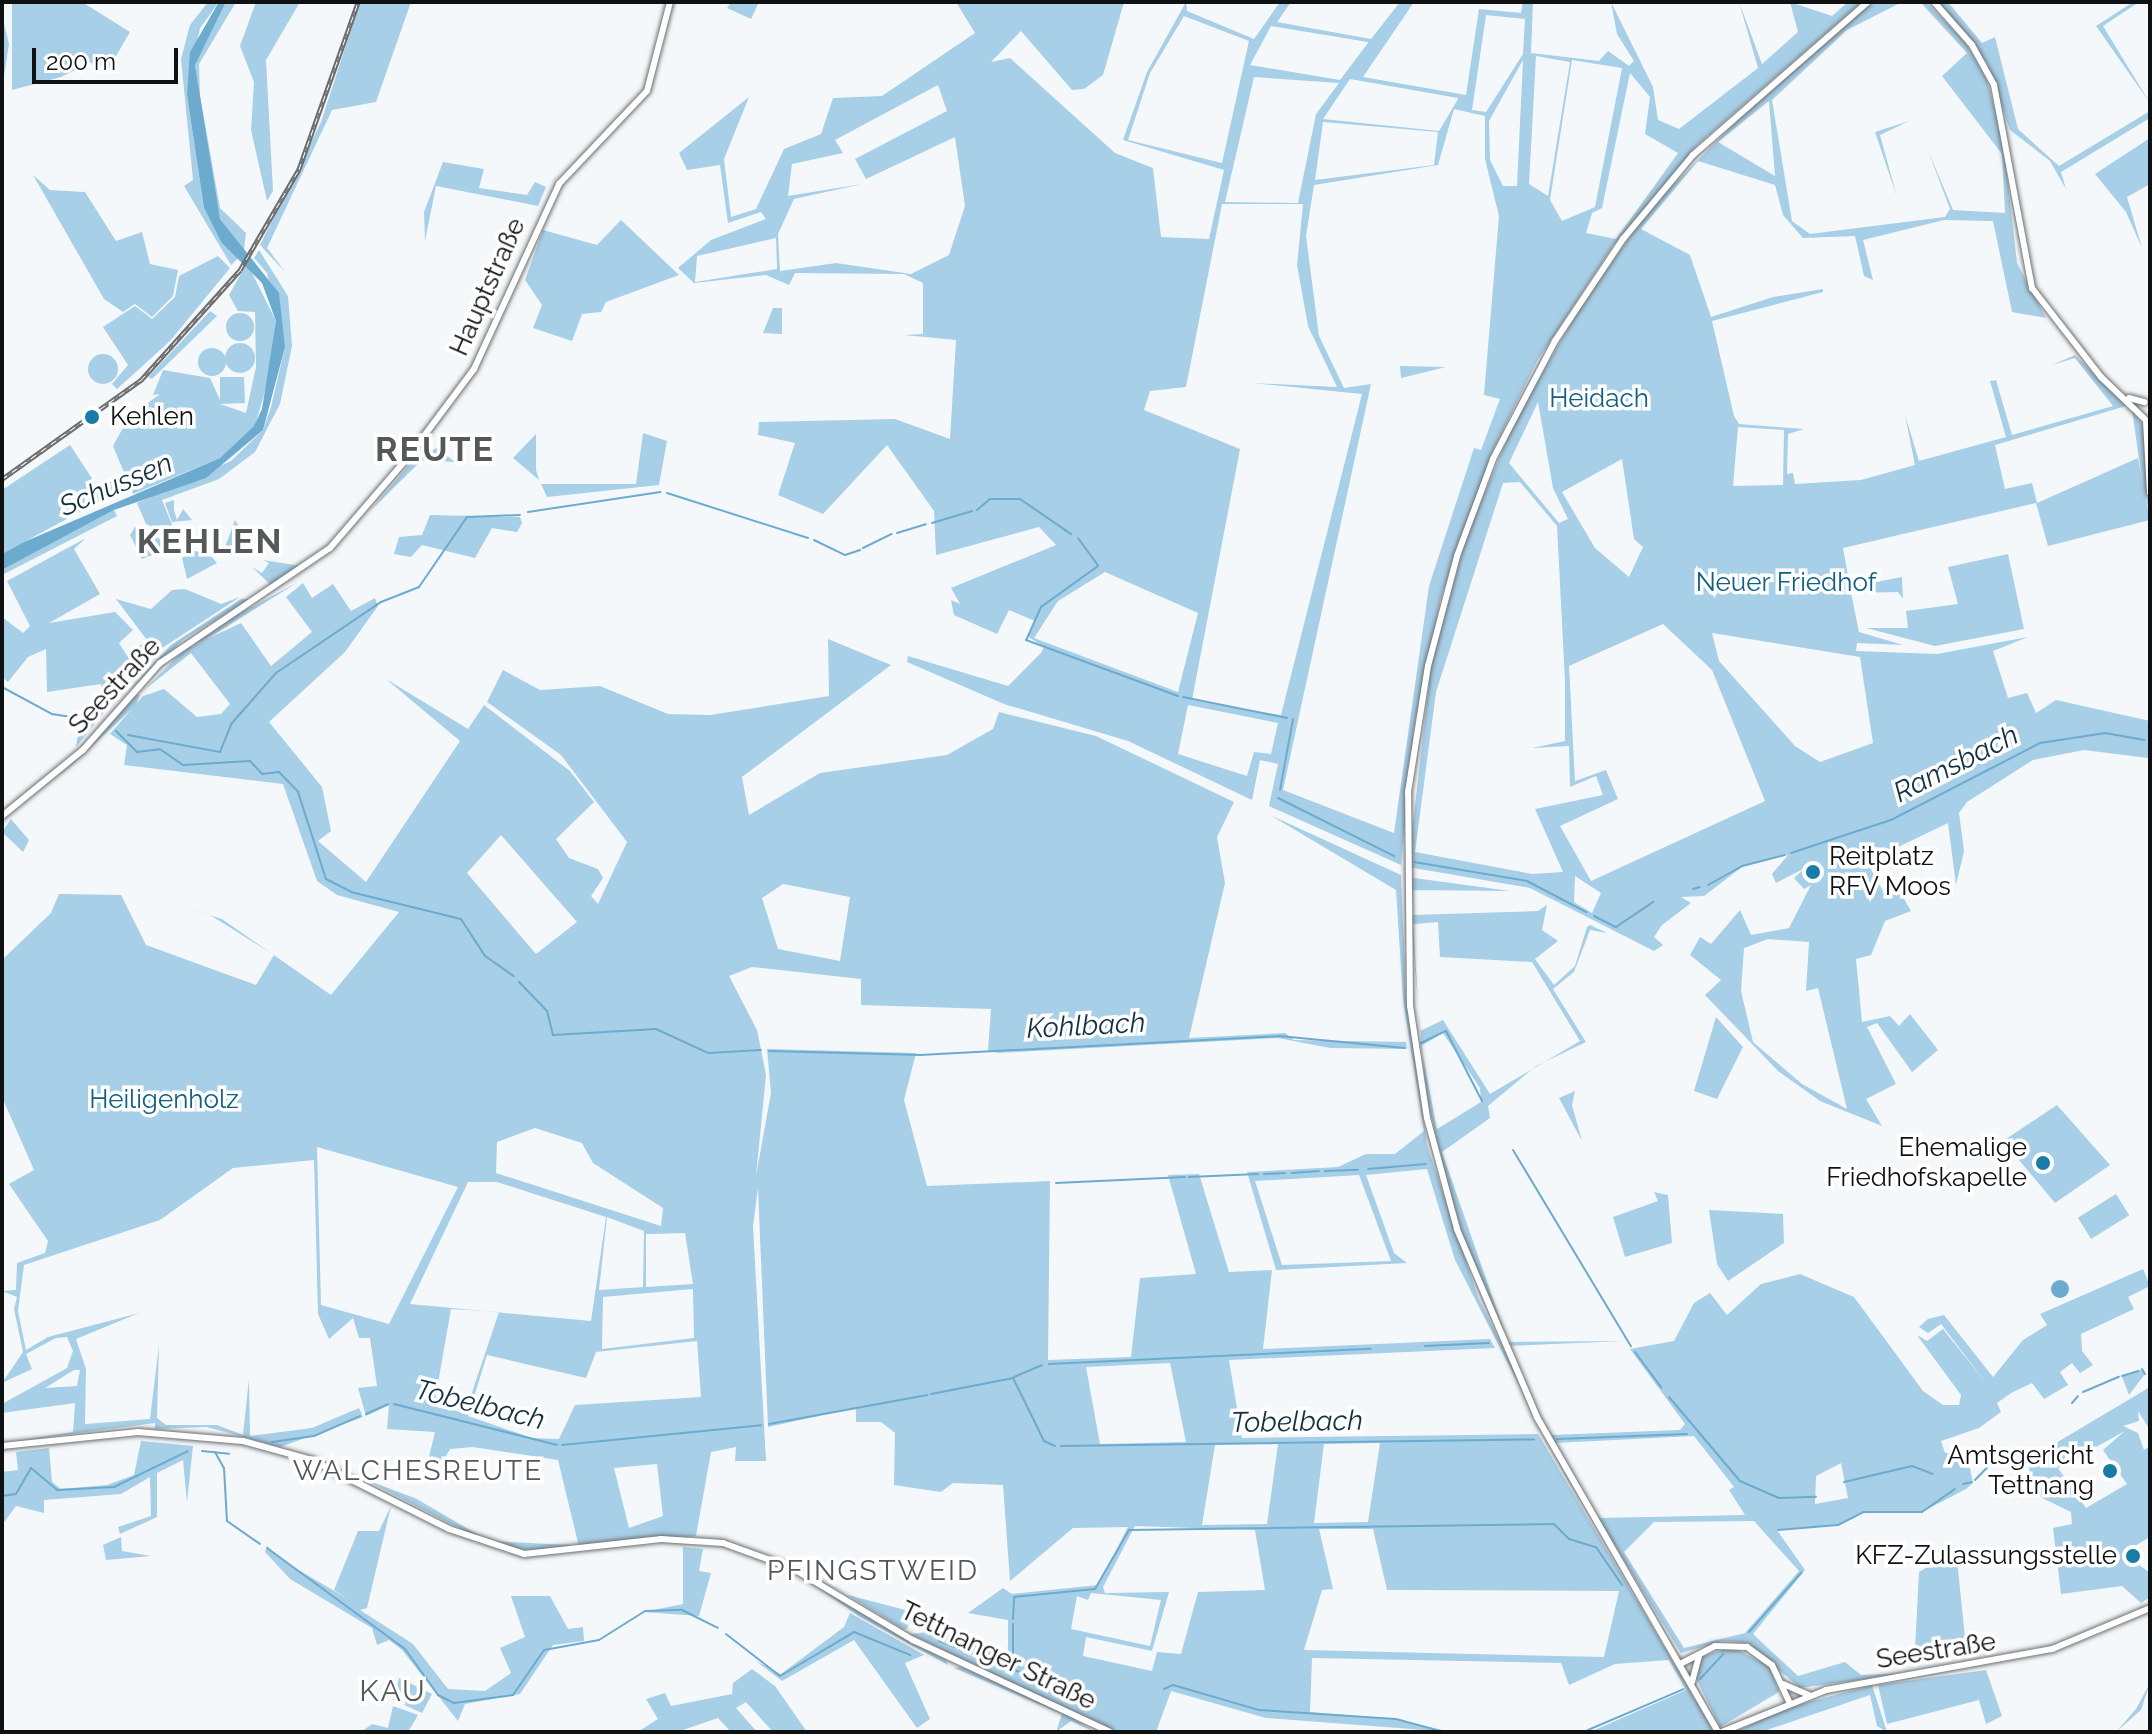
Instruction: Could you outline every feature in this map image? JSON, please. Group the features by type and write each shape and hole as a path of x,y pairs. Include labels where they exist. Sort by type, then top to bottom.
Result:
{"main road":[{"name":"Hauptstraße","path":"265,595 351,527 474,369 559,184 647,91 670,2"},
{"path":"1723,1731 1680,1664 1550,1441 1478,1290 1436,1158 1411,1018 1404,864 1423,689 1457,556 1527,391 1545,357 1612,254 1677,173 1756,93 1868,2"},
{"path":"1934,2 1972,45 1994,85 2032,288 2125,398 2140,409 2148,422 2150,493"},
{"path":"2125,398 2147,400"},
{"path":"2140,409 2147,400"},
{"name":"Seestraße","path":"2,816 83,750 160,663 265,595"},
{"name":"Tettnanger Straße","path":"2,1446 138,1432 221,1437 318,1463 509,1552 560,1554 685,1538 732,1545 792,1568 903,1635 1110,1732"},
{"name":"Seestraße","path":"1723,1731 1809,1695 2041,1652 2150,1608"},
{"path":"1680,1664 1701,1653 1747,1647 1765,1657 1789,1701"},
{"path":"1692,1684 1701,1653"},
{"path":"1781,1683 1809,1695"}],"green space":[{"path":"12,2 82,2 130,32 109,68 76,59 75,70 61,77 12,90"},
{"path":"208,2 219,2 200,28 187,95 204,208 221,242 240,256 231,265 184,186 193,180 181,59 190,25"},
{"path":"226,2 236,2 199,64 200,96 220,208 246,233 244,250 220,219 210,183 195,64"},
{"path":"256,2 300,2 266,60 273,191 267,201 251,130 254,82 240,46"},
{"path":"360,2 411,2 376,102 332,110 267,248 286,273 260,245 321,122"},
{"path":"731,2 759,2 751,19 727,8"},
{"path":"956,2 1124,2 1103,75 1084,89 1072,90 1021,31 991,62 1010,58 1115,153 1153,168 1161,237 1209,239 1224,170 1123,140 1147,72 1186,2 1187,11 1254,39 1280,2 1291,2 1277,22 1371,39 1400,2 1414,2 1363,77 1466,95 1479,9 1521,13 1523,2 1533,2 1531,53 1599,61 1608,51 1629,66 1634,61 1617,34 1611,2 1653,87 1658,120 1679,129 1758,68 1739,2 1762,64 1798,32 1790,2 1832,16 1848,2 1862,2 1697,145 1612,247 1537,361 1493,450 1441,597 1414,728 1401,865 1269,806 1278,764 1260,760 1252,800 1128,741 1004,704 907,662 908,656 1008,686 1041,653 1044,647 1027,636 1035,621 1009,610 997,634 954,615 951,600 960,604 951,588 1056,545 1039,527 936,555 934,511 887,445 823,514 778,495 795,443 758,435 759,422 895,419 950,439 956,340 904,335 923,334 923,283 904,274 795,273 789,285 766,275 694,283 678,268 711,240 766,219 761,212 728,223 720,165 687,170 679,153 749,97 724,159 731,217 756,209 784,149 821,134 833,98 882,96 975,33","holes":["1486,15 1525,19 1523,54 1486,112 1472,110","1184,16 1249,41 1222,163 1128,140 1150,73","1271,26 1368,42 1340,80 1250,65","1536,56 1570,62 1548,196 1529,184","1523,60 1517,186 1503,186 1490,160 1489,121","1572,60 1622,68 1595,207 1562,221 1550,200","1630,73 1650,97 1645,134 1678,153 1616,239 1586,233 1592,213 1602,208","1254,77 1339,83 1316,114 1298,203 1225,202","1350,79 1458,98 1439,131 1323,119","938,85 947,111 855,159 866,179 955,137 965,206 949,255 911,274 836,263 780,271 778,234 794,199 862,184 788,196 792,164 843,153 835,140","1454,109 1485,116 1485,159 1499,216 1484,395 1500,399 1481,450 1474,448 1429,586 1394,833 1283,790 1371,384 1344,388 1319,336 1306,236 1314,185 1438,165","1323,122 1438,132 1434,165 1315,180","1222,204 1303,204 1297,265 1308,326 1337,387 1252,383 1362,394 1281,715 1192,700 1240,449 1144,410 1150,391 1186,387","776,238 777,269 695,282 697,256","1105,572 1198,613 1178,692 1034,638 1058,601","1188,705 1278,723 1271,754 1254,752 1247,776 1178,754"]},
{"path":"1874,2 1902,2 1847,30 1772,100 1792,221 1810,234 1945,217 1950,209 1927,148 1953,210 2005,213 2002,154 1942,76 1967,53 1920,2 1926,2 1965,42 1987,80 2003,140 2017,263 2046,318 2012,312 1993,221 1944,220 1863,240 1873,280 1864,276 1855,236 1803,238 1783,215 1775,185 1698,161 1641,229 1690,255 1711,317 1773,297 1823,289 1823,292 1712,321 1734,416 1739,424 1804,429 1788,434 1787,474 1793,473 1795,484 1861,480 1915,465 1905,415 1919,461 2006,437 1990,381 1996,380 2012,435 2113,406 2075,358 2052,365 2075,355 2126,406 1995,445 2005,489 2032,483 2037,503 2138,458 2150,520 2048,546 2036,503 1843,548 1850,587 1902,577 1903,599 1898,592 1851,593 1859,632 1903,645 1857,643 1856,651 1937,654 2028,637 1993,651 2008,698 2027,693 2036,713 2056,700 2150,721 2148,758 2084,750 2033,760 1967,802 1959,813 1964,851 1956,885 1948,823 1867,862 1885,895 1900,892 1911,911 1885,921 1871,955 1856,959 1862,1022 1890,1016 1899,1026 1910,1014 1938,1050 1912,1072 1877,1023 1867,1027 1896,1084 1866,1099 1882,1126 1820,1101 1778,1071 1705,995 1721,980 1690,955 1700,937 1711,944 1740,910 1751,935 1789,928 1811,885 1804,889 1794,878 1805,868 1776,883 1772,874 1788,855 1742,867 1704,896 1681,897 1691,903 1662,925 1654,937 1663,945 1654,951 1530,888 1408,867 1431,665 1466,538 1515,421 1581,306 1651,207 1800,58","holes":["1769,101 1775,176 1718,142","1538,402 1553,488 1568,519 1559,523 1509,463","1738,427 1784,430 1783,485 1733,486","1622,459 1634,539 1643,547 1629,577 1595,548 1562,492","1520,482 1557,526 1565,681 1565,741 1532,748 1569,746 1570,787 1596,776 1603,795 1535,809 1563,872 1532,874 1415,852 1436,692 1503,483","1663,624 1712,670 1765,801 1591,881 1560,826 1618,799 1606,770 1575,781 1569,666","1712,633 1860,657 1873,743 1820,762 1795,746 1719,661","1575,876 1601,893 1592,913 1574,902","1768,939 1809,942 1806,991 1818,988 1847,1109 1802,1084 1753,1042 1741,991 1744,948"]},
{"path":"1937,2 1948,2 1982,43 1995,37 2018,129 2059,166 2150,111 2150,118 2061,172 2066,189 2050,161 2010,130 1987,63"},
{"path":"2133,2 2139,2 2103,26 2150,103 2096,26"},
{"path":"2,16 9,44 2,89"},
{"path":"1909,121 1880,135 1897,197 1875,132"},
{"path":"2150,138 2150,184 2127,197 2142,248 2126,212 2095,174"},
{"path":"443,162 484,169 479,188 527,195 535,182 546,187 538,206 436,186 425,241 424,212"},
{"path":"33,175 50,190 85,192 116,241 142,232 150,264 178,270 173,296 152,317 135,304 123,312 104,299"},
{"path":"621,220 679,275 606,302 601,312 582,314 572,341 533,328 542,305 525,280 543,230 597,245"},
{"path":"259,250 288,296 292,346 280,404 255,452 219,479 162,500 177,537 146,524 137,503 231,461 263,430 271,407 285,347 267,273 254,258"},
{"path":"218,256 230,268 170,341 117,389 112,384 128,365 103,327 135,306 152,319 175,297 179,276"},
{"path":"247,263 276,321 273,363 255,426 220,458 133,494 113,446 129,417 160,394 153,395 163,370 210,378 220,400 220,377 244,377 245,403 220,404 246,413 256,367 255,312 238,311 229,295"},
{"path":"773,308 782,308 782,334 763,333"},
{"path":"210,311 217,316 152,379 148,377"},
{"path":"240,313 250,317 254,327 250,337 240,341 230,337 226,327 230,317"},
{"path":"240,343 246,344 254,352 254,364 246,372 240,373 234,372 226,364 225,358 226,352 234,344"},
{"path":"212,348 222,352 226,362 222,372 212,376 202,372 198,362 202,352"},
{"path":"103,354 114,358 118,369 114,380 103,384 92,380 88,369 92,358"},
{"path":"1400,366 1446,367 1401,378"},
{"path":"2132,410 2144,427 2150,515 2143,487"},
{"path":"643,433 667,441 659,485 547,497 541,484 636,484"},
{"path":"536,434 536,470 539,480 513,458"},
{"path":"70,445 97,486 117,480 122,489 2,554 2,490"},
{"path":"437,448 455,462 422,460 369,512 415,458"},
{"path":"174,500 177,520 183,509 192,520 172,522 165,503"},
{"path":"114,510 117,516 2,575 2,570"},
{"path":"430,515 520,517 522,523 517,532 492,528 475,558 422,545 411,557 394,554 399,537 422,535"},
{"path":"235,520 244,535 252,531 250,555 225,547"},
{"path":"135,527 172,545 171,548 142,559 130,535"},
{"path":"86,538 74,549 100,594 49,623 115,612 133,630 119,643 127,656 143,643 151,654 76,747 79,727 104,700 101,684 47,692 46,649 28,657 8,682 2,677 2,617 23,633 30,626 7,581"},
{"path":"180,547 210,555 217,563 187,579 182,558 188,554"},
{"path":"2008,554 2024,629 1935,646 1866,628 1908,628 1906,611 1958,604 1948,567"},
{"path":"263,560 301,566 272,586 252,567 262,573 269,563"},
{"path":"298,582 204,641 186,646 211,629"},
{"name":"Heiligenholz","path":"303,583 312,598 333,584 351,611 375,598 378,606 345,652 269,722 322,787 331,831 318,841 366,882 460,741 386,679 468,729 484,705 570,771 594,802 556,839 569,858 598,869 603,878 591,896 598,904 627,842 561,755 487,702 503,670 540,690 600,686 668,714 710,715 829,696 828,639 891,665 742,777 749,815 820,773 947,755 993,729 999,712 1096,736 1234,802 1217,837 1225,883 1189,1038 1285,1033 1294,1040 1406,1042 1407,1049 1330,1048 1278,1038 997,1053 988,1050 991,1009 861,1005 861,979 752,967 729,976 757,1030 766,1075 756,1176 771,1093 767,1049 916,1053 904,1100 927,1186 1050,1181 1048,1360 1131,1357 1140,1278 1196,1274 1168,1175 1199,1174 1229,1272 1272,1270 1263,1349 1490,1339 1495,1348 1229,1360 1242,1438 1538,1434 1714,1731 1590,1732 1686,1690 1669,1660 1615,1664 1569,1685 1561,1663 1312,1658 1310,1712 1396,1719 1451,1732 1266,1718 1171,1691 1156,1732 1115,1732 910,1634 936,1631 1008,1653 1008,1620 968,1613 1003,1588 1012,1594 1098,1585 1128,1527 1073,1528 1010,1581 1003,1485 953,1483 941,1492 894,1485 895,1433 881,1422 856,1422 856,1408 768,1427 758,1188 753,1226 766,1461 735,1461 736,1447 711,1452 696,1536 579,1547 558,1460 473,1447 450,1449 440,1466 427,1465 435,1432 387,1429 389,1405 366,1416 358,1388 377,1386 370,1338 359,1338 353,1318 329,1339 318,1314 314,1160 233,1168 160,1220 24,1265 18,1311 26,1350 48,1337 139,1313 76,1339 86,1369 85,1424 150,1419 159,1345 157,1418 166,1425 217,1425 243,1435 249,1379 250,1436 312,1428 359,1408 363,1417 280,1447 207,1427 155,1429 155,1423 2,1443 73,1432 75,1403 2,1413 2,1404 67,1368 73,1351 67,1337 56,1338 26,1354 32,1369 2,1383 23,1352 14,1309 17,1297 2,1291 16,1290 17,1263 45,1253 48,1241 9,1184 34,1170 2,1097 2,960 51,913 59,894 121,895 146,945 256,985 274,955 331,995 399,912 337,895 317,881 283,784 124,765 127,745 110,734 143,696 164,689 197,717 221,714 230,704 191,653 144,690 184,650 241,623 271,666 312,632 286,597","holes":["501,835 577,922 536,954 467,873","783,884 850,897 840,961 778,949 762,898","535,1128 582,1143 593,1163 663,1208 661,1226 496,1173 497,1142","317,1147 458,1187 389,1324 321,1305","468,1182 497,1182 606,1217 591,1321 499,1312 465,1413 434,1406 451,1309 488,1311 410,1304","607,1217 644,1231 643,1287 599,1290","685,1233 693,1284 646,1287 646,1234","693,1289 694,1338 602,1349 603,1297","697,1341 701,1397 575,1405 559,1439 532,1438 468,1416 487,1355 586,1378 596,1352","1170,1363 1186,1442 1100,1444 1086,1367","74,1370 80,1370 77,1386 45,1388","1380,1443 1368,1522 1314,1523 1324,1444","1278,1444 1267,1524 1202,1525 1215,1445","657,1464 663,1516 629,1528 614,1468","1135,1526 1255,1530 1265,1590 1198,1592 1181,1654 1157,1652 1152,1671 1083,1656 1086,1637 1152,1651 1169,1592 1105,1593 1103,1587","1319,1529 1373,1529 1387,1590 1619,1591 1604,1657 1304,1650 1322,1590 1333,1589","1091,1593 1161,1600 1150,1646 1071,1629 1077,1596 1088,1600"]},
{"path":"185,589 221,604 240,597 156,652 116,599 151,609 172,590"},
{"path":"241,599 250,599 183,640 128,691 171,645"},
{"path":"134,695 140,695 136,705 60,776"},
{"path":"1270,815 1401,875 1406,997 1427,1145 1478,1297 1583,1510 1455,1260 1427,1169 1366,1175 1394,1253 1407,1263 1276,1270 1247,1172 1338,1167 1366,1154 1395,1154 1424,1131 1403,1000 1396,890","holes":["1359,1175 1391,1261 1282,1265 1255,1181"]},
{"path":"11,819 29,840 23,852 2,832"},
{"path":"1407,877 1510,891 1412,890 1412,915 1538,911 1547,905 1542,930 1558,941 1535,959 1554,985 1575,966 1587,927 1590,925 1607,933 1590,930 1574,972 1553,989 1586,1042 1544,1062 1580,1041 1532,962 1440,957 1438,922 1413,924 1419,1009"},
{"path":"210,915 222,919 270,953"},
{"path":"1716,1017 1743,1047 1717,1099 1694,1091"},
{"path":"1443,1020 1490,1094 1532,1069 1488,1106 1490,1118 1442,1152 1508,1342 1624,1341 1506,1346 1468,1252 1447,1183 1426,1094 1422,1054 1437,1129 1481,1102 1480,1088 1443,1033 1422,1046 1420,1031"},
{"path":"1575,1091 1572,1105 1582,1141 1559,1098"},
{"path":"2057,1105 2110,1165 2055,1203 2003,1141"},
{"path":"1654,1192 1668,1195 1672,1243 1625,1257 1613,1217 1658,1201"},
{"path":"2116,1194 2129,1215 2091,1239 2078,1218"},
{"path":"1709,1210 1783,1214 1784,1243 1728,1281 1717,1264"},
{"path":"2143,1269 2150,1286 2128,1297 2134,1309 2081,1334 2082,1351 2093,1365 2080,1373 2072,1363 2060,1372 2068,1385 2044,1399 2032,1383 1997,1403 2001,1412 1979,1428 1941,1441 1945,1453 1967,1453 1973,1483 1966,1489 1922,1512 1863,1512 1838,1525 1777,1530 1805,1570 1753,1634 1798,1676 1845,1662 1861,1675 1909,1673 1800,1688 1748,1643 1723,1641 1681,1653 1598,1518 1745,1515 1729,1490 1734,1487 1694,1436 1555,1443 1551,1435 1680,1430 1685,1424 1630,1349 1674,1341 1694,1303 1710,1293 1727,1315 1761,1284 1800,1274 1854,1297 1923,1391 1943,1405 1959,1405 1961,1395 1917,1335 1927,1341 1943,1329 1987,1384 1941,1324 1928,1333 1919,1327 1928,1319 1944,1315 1993,1377 2023,1340 2047,1325 2040,1314","holes":["1841,1463 1848,1498 1815,1504 1816,1476","1754,1521 1799,1571 1745,1633 1684,1648 1624,1552 1654,1522"]},
{"path":"2142,1369 2145,1374 2129,1395 2122,1377"},
{"path":"2150,1387 2150,1430 2138,1411 2139,1421 2123,1426 2138,1433 2144,1450 2150,1446 2150,1537 2123,1553 2150,1573 2150,1597 2141,1603 2122,1586 2061,1594 2053,1528 2072,1524 2071,1512 2030,1492 2029,1459","holes":["2125,1431 2103,1450 2127,1484 2086,1508 2058,1468"]},
{"path":"141,1441 193,1446 187,1502 183,1460 157,1473 157,1517 120,1534 118,1527 151,1516 150,1477 121,1494 44,1500 44,1513 16,1506 2,1525 2,1472 18,1470 16,1452 49,1448 52,1482 61,1489 107,1485 134,1475"},
{"path":"366,1480 415,1498 489,1541 571,1545 533,1551 490,1544"},
{"path":"391,1506 367,1608 360,1610 413,1644 448,1689 485,1691 511,1673 500,1648 525,1637 511,1596 550,1596 568,1629 583,1627 584,1641 553,1645 520,1694 465,1704 458,1721 402,1650 389,1640 377,1645 372,1628 290,1579 265,1552 267,1546 285,1562 348,1599 334,1590 358,1531 379,1531"},
{"path":"121,1537 122,1551 151,1556 106,1560 103,1545"},
{"path":"683,1547 703,1549 699,1571 711,1573 699,1616 643,1612 683,1604"},
{"path":"1956,1550 1965,1638 1915,1650 1919,1572"},
{"path":"814,1585 946,1660 948,1665 860,1617"},
{"path":"848,1595 913,1612 907,1629 903,1629"},
{"path":"850,1613 924,1655 905,1663 930,1719 917,1728 854,1640 782,1681 756,1661 781,1674 844,1627"},
{"path":"1732,1647 1769,1666 1779,1692 1720,1727 1695,1676 1701,1657"},
{"path":"961,1667 1048,1703 1095,1732 1071,1721 1056,1732 1062,1714 954,1668"},
{"path":"752,1669 775,1686 807,1732 773,1732 746,1702 736,1708 757,1732 731,1732 718,1718 677,1732 639,1731 658,1719 646,1699 665,1693 671,1706 732,1694 733,1683"},
{"path":"1986,1670 2002,1716 1986,1724 1979,1700 1887,1724 1878,1685"},
{"path":"399,1678 432,1694 422,1713 393,1700"},
{"path":"2150,1683 2141,1710 2116,1732 2136,1709"},
{"path":"1872,1685 1887,1732 1877,1726 1870,1695 1761,1732 1735,1732 1787,1708"},
{"path":"393,1706 418,1715 408,1732 361,1732 372,1724 388,1728"}],"shaded area":[{"path":"219,2 226,2 195,65 220,219 279,293 285,347 263,430 206,478 114,510 2,570 2,554 24,542 220,458 254,426 262,409 276,321 262,283 221,242 204,208 187,95 190,52"},
{"path":"2060,1280 2069,1289 2060,1298 2051,1289"}],"waterway":[{"name":"Ramsbach","path":"528,512 660,492"},
{"name":"Ramsbach","path":"667,493 808,538"},
{"name":"Ramsbach","path":"977,510 990,499 1020,499 1071,534"},
{"name":"Ramsbach","path":"932,523 972,511"},
{"name":"Ramsbach","path":"128,735 220,752 232,723 276,673 381,602 419,587 467,517 520,515"},
{"name":"Ramsbach","path":"897,533 926,524"},
{"name":"Ramsbach","path":"863,548 892,534"},
{"name":"Ramsbach","path":"1078,538 1098,566 1041,607 1026,640 1178,696"},
{"name":"Ramsbach","path":"814,540 845,555 860,550"},
{"name":"Kohlbach","path":"2,687 52,714 96,721"},
{"name":"Ramsbach","path":"1183,697 1287,718"},
{"name":"Ramsbach","path":"1280,790 1293,719"},
{"name":"Kohlbach","path":"116,731 137,752 160,749 183,765 250,761 262,774 279,772 298,792 326,879 351,892 461,919 485,956 514,976"},
{"name":"Ramsbach","path":"1791,853 1891,820 2040,743 2105,733 2144,740"},
{"name":"Ramsbach","path":"1278,798 1394,856"},
{"name":"Ramsbach","path":"1708,885 1742,866 1785,855"},
{"name":"Ramsbach","path":"1414,862 1527,881 1586,912"},
{"name":"Ramsbach","path":"1693,889 1700,887"},
{"name":"Ramsbach","path":"1594,916 1616,927 1653,902"},
{"name":"Kohlbach","path":"519,982 547,1011 553,1035 656,1029 708,1053 761,1050"},
{"name":"Kohlbach","path":"1421,1043 1446,1031 1482,1101"},
{"name":"Kohlbach","path":"769,1051 920,1055 1279,1036 1404,1048"},
{"path":"1513,1150 1631,1346"},
{"path":"1368,1169 1426,1164"},
{"path":"1325,1171 1358,1170"},
{"path":"1292,1173 1319,1171"},
{"path":"1264,1174 1285,1173"},
{"path":"1189,1177 1258,1174"},
{"path":"1056,1183 1185,1177"},
{"path":"1425,1346 1489,1343"},
{"path":"1049,1364 1371,1349"},
{"path":"1635,1352 1661,1387"},
{"path":"1014,1377 1042,1365"},
{"name":"Tobelbach","path":"2142,1369 2145,1374"},
{"name":"Tobelbach","path":"2122,1376 2138,1371"},
{"name":"Tobelbach","path":"2083,1392 2119,1377"},
{"name":"Tobelbach","path":"931,1394 1013,1378 1044,1441 1055,1446"},
{"name":"Tobelbach","path":"769,1424 927,1395"},
{"name":"Tobelbach","path":"2072,1403 2078,1396"},
{"name":"Tobelbach","path":"1669,1397 1740,1481 1779,1498 1816,1497"},
{"name":"Tobelbach","path":"366,1414 388,1404"},
{"name":"Tobelbach","path":"394,1404 557,1445"},
{"name":"Tobelbach","path":"272,1442 314,1436 360,1416"},
{"name":"Tobelbach","path":"562,1445 761,1425"},
{"name":"Tobelbach","path":"1557,1439 1687,1434"},
{"name":"Tobelbach","path":"1061,1446 1534,1439"},
{"name":"Tobelbach","path":"2,1496 16,1494 31,1468 57,1490 114,1487 188,1451"},
{"name":"Tobelbach","path":"202,1451 229,1454"},
{"path":"215,1452 224,1468 227,1521 260,1544"},
{"name":"Tobelbach","path":"1975,1480 2002,1452"},
{"name":"Tobelbach","path":"1844,1482 1912,1466 1933,1474"},
{"name":"Tobelbach","path":"1963,1484 1972,1482"},
{"path":"1778,1530 1838,1525 1863,1512 1922,1512 1955,1489"},
{"path":"1013,1619 1014,1597 1095,1589 1129,1530 1554,1524 1569,1539 1596,1547 1622,1585"},
{"path":"267,1548 405,1649 438,1695 454,1703 513,1695 544,1650 599,1640 645,1611 682,1610 718,1628"},
{"path":"1749,1632 1801,1573"},
{"path":"1013,1624 1013,1666"},
{"path":"726,1634 780,1676 854,1632 910,1655"},
{"path":"939,1641 1080,1695 1087,1706"},
{"path":"1700,1679 1723,1654"},
{"path":"1164,1689 1173,1685 1259,1710 1396,1719 1444,1732"},
{"path":"1588,1730 1684,1689"},
{"path":"1083,1696 1093,1700"}],"railway":[{"path":"2,479 141,380 240,270 299,169 358,2"}],"place":[{"name":"Kehlen","path":"92,417"},
{"name":"Reitplatz RFV Moos","path":"1813,872"},
{"name":"Ehemalige Friedhofskapelle","path":"2043,1163"},
{"name":"Amtsgericht Tettnang","path":"2110,1471"},
{"name":"KFZ-Zulassungsstelle","path":"2133,1556"}],"district":[{"name":"REUTE","path":"435,450"},
{"name":"KEHLEN","path":"210,542"},
{"name":"WALCHESREUTE","path":"418,1471"},
{"name":"PFINGSTWEID","path":"873,1571"},
{"name":"KAU","path":"393,1691"}],"park label":[{"name":"Heidach","path":"1599,399"},
{"name":"Neuer Friedhof","path":"1786,583"}],"water label":[{"name":"Schussen","path":"116,485"}]}
